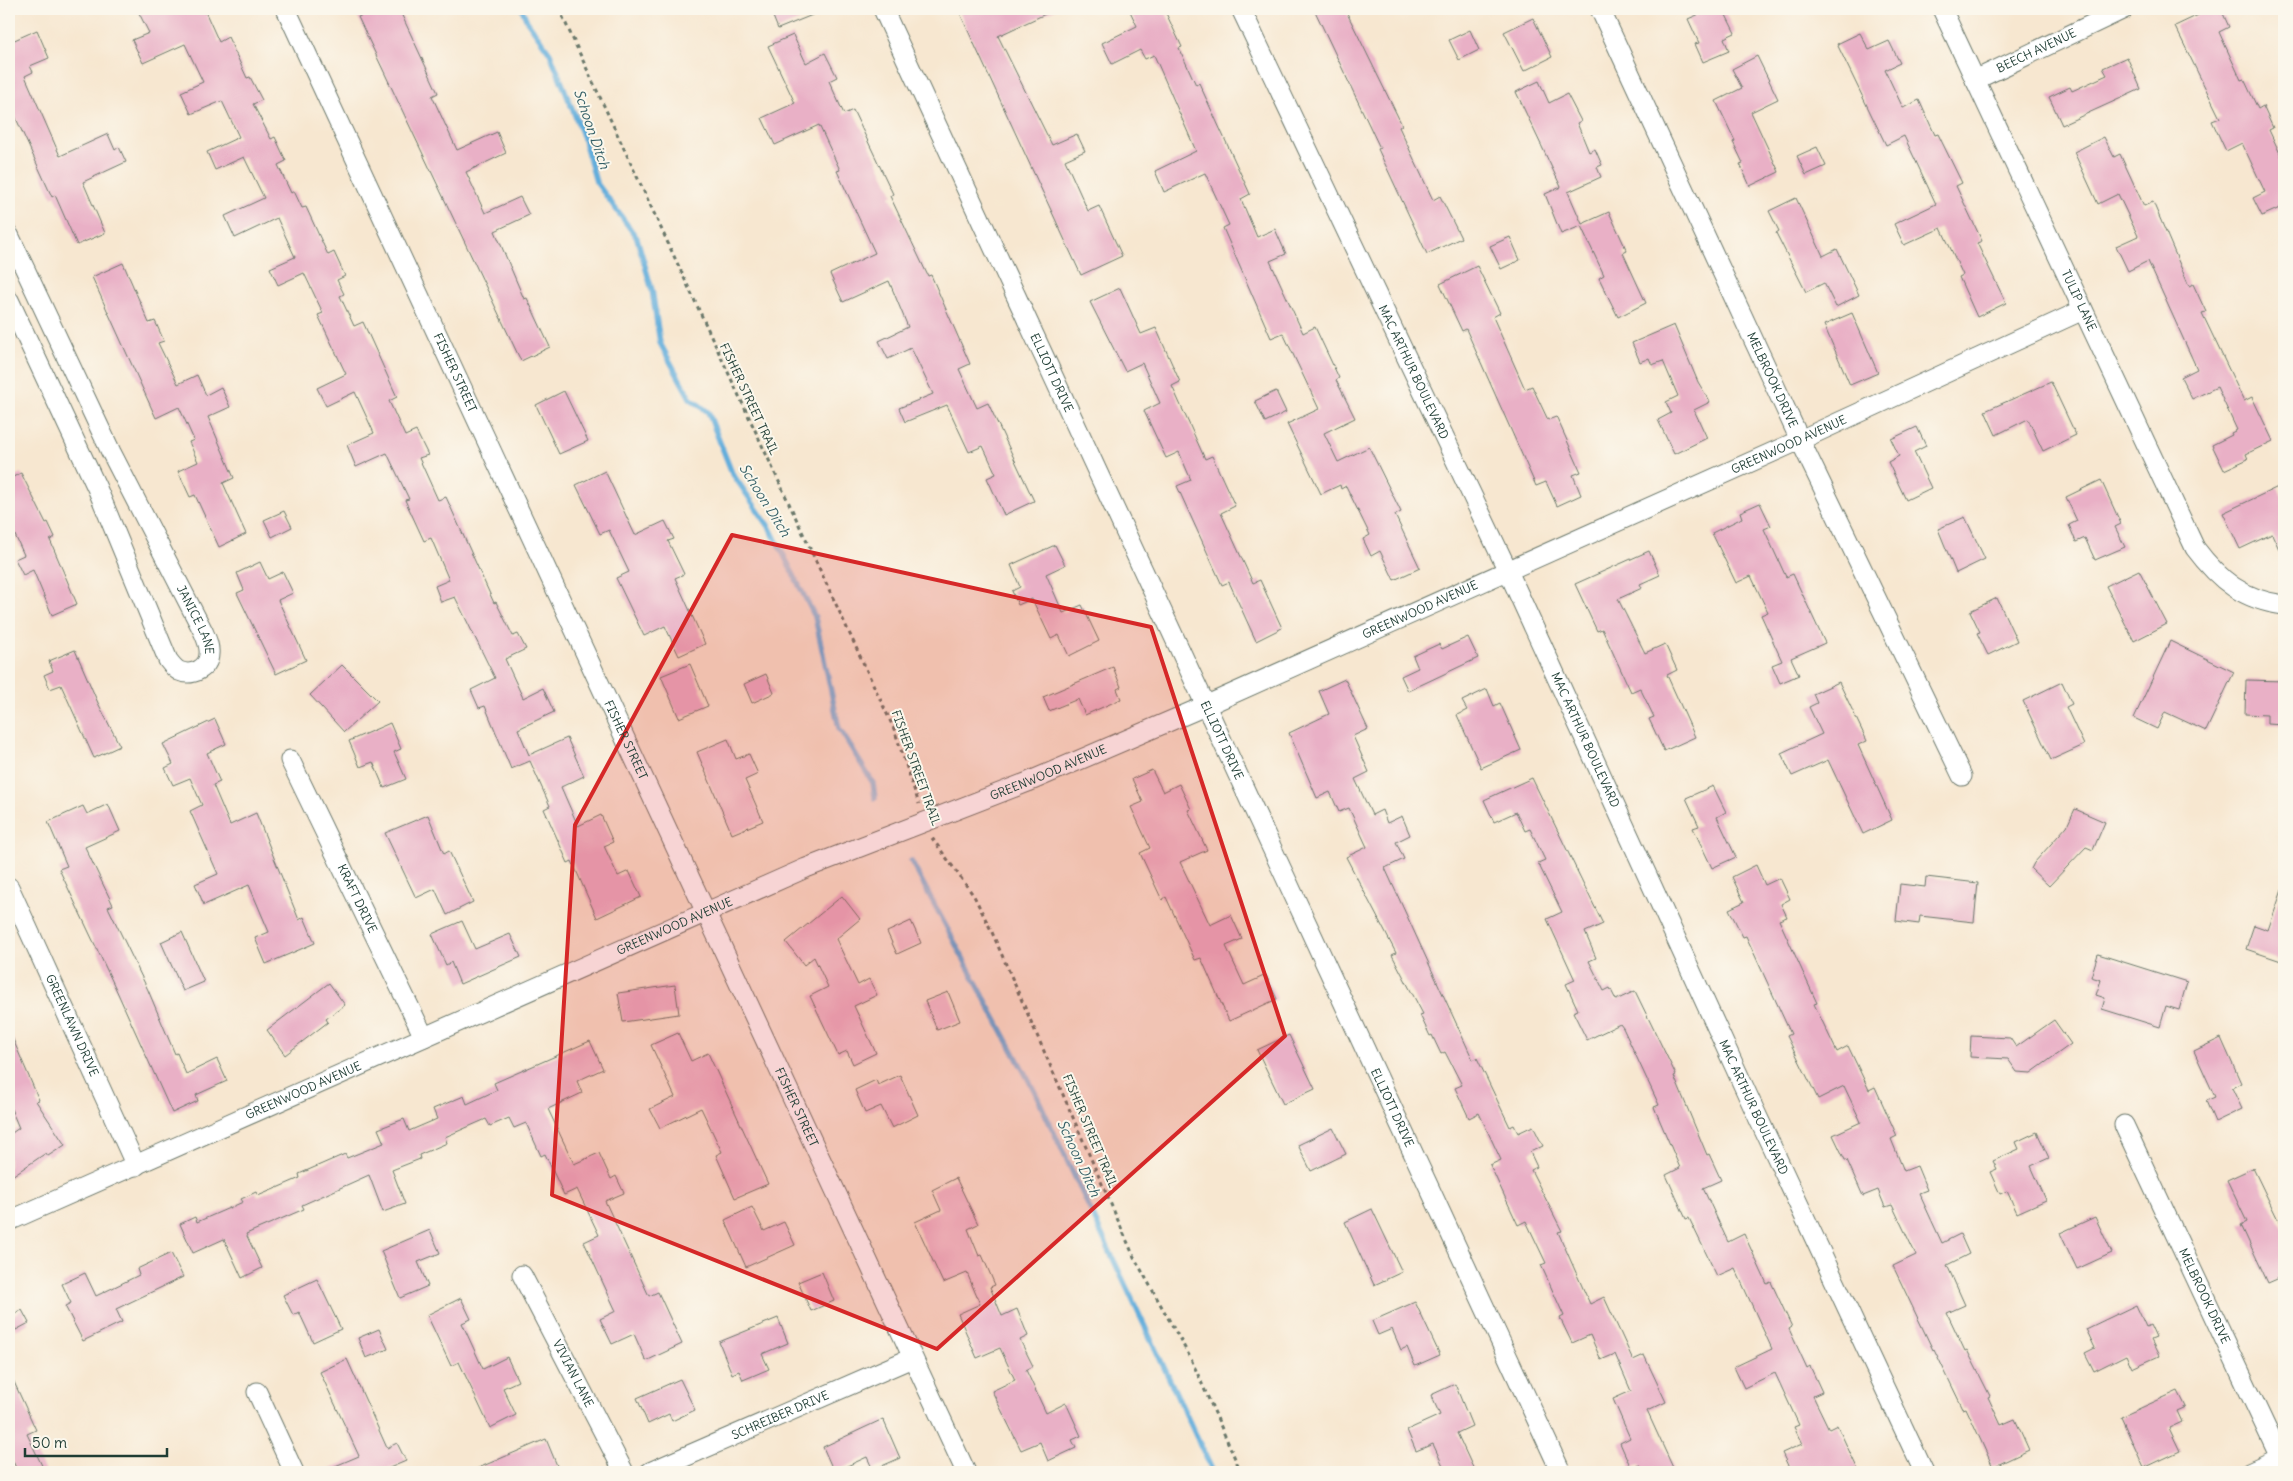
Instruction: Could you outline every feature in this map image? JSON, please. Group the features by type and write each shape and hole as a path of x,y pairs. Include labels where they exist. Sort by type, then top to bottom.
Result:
{"street":[{"name":"FISHER STREET","path":"286,9 966,1472"},
{"name":"ELLIOTT DRIVE","path":"883,9 1561,1472"},
{"name":"MAC ARTHUR BOULEVARD","path":"1240,9 1508,571 1754,1109 1924,1472"},
{"name":"MELBROOK DRIVE","path":"1600,9 1800,440 1962,776"},
{"name":"TULIP LANE","path":"1942,9 2195,548 2208,565 2229,585 2256,600 2284,605"},
{"name":"BEECH AVENUE","path":"1975,80 2124,9"},
{"name":"JANICE LANE","path":"9,235 72,365 111,452 203,631 209,646 210,656 206,664 198,671 187,674 178,671 168,660 97,488 9,300"},
{"name":"GREENWOOD AVENUE","path":"9,1221 806,868 1028,782 1205,706 1800,440 2083,310"},
{"path":"45,377 72,365"},
{"name":"KRAFT DRIVE","path":"290,760 424,1037"},
{"name":"GREENLAWN DRIVE","path":"9,887 136,1166"},
{"name":"MELBROOK DRIVE","path":"2124,1125 2283,1460"},
{"name":"VIVIAN LANE","path":"522,1275 624,1472"},
{"name":"SCHREIBER DRIVE","path":"650,1472 912,1358"},
{"path":"257,1392 294,1472"},
{"path":"2249,1472 2283,1460"}],"path":[{"name":"FISHER STREET TRAIL","path":"559,9 894,729 925,823 935,843 974,896 991,930 1134,1257 1191,1359 1241,1472"}],"highlighted area":[{"path":"732,535 1151,627 1285,1036 937,1349 552,1195 575,825"}],"building":[{"path":"137,9 204,9 219,42 228,37 247,78 250,77 262,100 253,104 271,139 275,137 286,161 278,165 291,193 294,191 302,208 306,207 328,255 334,252 345,276 337,280 344,294 340,296 354,326 363,322 397,397 389,401 405,436 416,431 428,455 419,458 438,500 446,497 494,603 496,602 513,636 518,634 526,649 505,659 523,698 543,688 554,712 518,729 529,755 567,738 584,776 561,787 578,826 601,815 613,842 604,846 618,876 629,871 641,897 597,918 572,861 568,863 544,809 550,806 530,761 511,769 485,706 479,708 471,690 495,678 455,597 441,602 435,586 449,580 431,538 424,541 405,500 409,499 387,453 356,467 347,445 374,433 355,392 326,406 317,388 346,374 318,315 323,313 304,273 278,285 270,268 295,257 277,218 235,238 225,216 264,198 244,157 215,170 207,152 239,137 222,101 191,114 181,92 203,82 185,44 143,63 132,40 149,33"},
{"path":"375,9 399,9 438,93 432,96 457,150 497,132 506,153 466,172 485,213 520,197 529,215 495,231 524,299 527,298 550,347 521,361 358,17"},
{"path":"770,9 827,9 778,29"},
{"path":"958,9 1056,9 998,36 1052,145 1077,134 1085,151 1065,160 1088,211 1099,206 1122,256 1081,275"},
{"path":"1129,9 1164,9 1182,47 1179,48 1196,85 1199,83 1250,194 1241,199 1257,237 1275,229 1286,254 1270,261 1303,333 1315,327 1339,378 1336,380 1355,418 1324,433 1338,462 1369,447 1401,512 1395,515 1420,568 1394,580 1380,551 1371,556 1363,539 1370,535 1346,486 1341,489 1340,485 1321,494 1287,424 1319,409 1283,333 1271,338 1223,228 1229,225 1205,173 1164,192 1155,171 1196,151 1154,55 1145,59 1140,50 1112,64 1102,43 1137,26"},
{"path":"1314,9 1345,9 1402,125 1399,127 1433,200 1440,196 1461,238 1427,254 1378,149 1380,148"},
{"path":"1711,9 1723,9 1735,33 1724,38 1729,51 1703,62 1695,44 1699,43 1688,19"},
{"path":"2211,9 2221,9 2229,27 2219,32 2241,80 2244,79 2258,109 2263,106 2273,128 2269,130 2284,162 2284,206 2262,216 2253,198 2265,192 2242,143 2226,151 2212,121 2220,118 2175,26"},
{"path":"1533,18 1552,57 1524,71 1504,32"},
{"path":"37,30 49,58 30,66 33,72 25,76 60,156 108,134 115,150 119,147 126,162 83,182 105,233 77,245 55,195 52,197 9,103 9,40 10,42"},
{"path":"1470,30 1479,50 1459,60 1449,40"},
{"path":"1860,33 1869,50 1889,41 1900,63 1885,70 1903,108 1919,100 1935,135 1938,134 1962,183 1956,186 1982,241 1977,243 2006,303 1977,317 1959,277 1963,275 1941,228 1904,245 1894,224 1936,204 1904,136 1886,145 1837,44"},
{"path":"793,35 806,63 825,53 837,77 829,81 844,114 853,110 893,194 890,196 928,276 931,275 970,364 959,369 977,408 988,403 1034,501 1004,515 987,478 996,474 983,446 969,452 947,405 905,422 899,408 933,394 911,348 888,359 879,341 908,327 889,281 843,302 830,274 875,253 837,171 840,170 819,125 775,145 762,118 795,103 768,46"},
{"path":"1757,56 1778,99 1751,112 1779,172 1750,186 1740,164 1743,163 1733,142 1735,141 1716,101 1742,88 1732,69"},
{"path":"2127,57 2141,89 2062,125 2049,97 2070,87 2072,91 2107,75 2103,68"},
{"path":"1539,81 1549,103 1567,94 1581,121 1577,123 1589,152 1595,149 1602,165 1597,167 1601,177 1568,192 1582,224 1609,212 1627,251 1623,253 1646,303 1618,317 1599,278 1604,275 1581,226 1561,234 1545,194 1561,187 1516,92"},
{"path":"2104,137 2114,157 2120,154 2144,206 2153,202 2189,286 2193,284 2206,312 2202,313 2244,401 2252,397 2273,441 2246,454 2248,459 2224,470 2212,445 2232,435 2231,433 2237,430 2217,387 2192,399 2181,377 2197,369 2148,261 2128,271 2116,246 2138,236 2118,194 2098,204 2074,152"},
{"path":"1817,147 1826,166 1806,175 1797,156"},
{"path":"1796,198 1823,256 1837,249 1859,295 1836,307 1824,283 1806,292 1776,233 1779,231 1769,211"},
{"path":"1510,237 1520,260 1501,269 1490,246"},
{"path":"123,263 149,323 155,321 164,341 158,343 178,384 197,375 206,395 221,387 230,407 208,417 234,478 223,483 246,534 219,547 195,495 190,497 178,471 198,462 189,442 194,440 179,407 156,418 92,277"},
{"path":"1477,266 1500,313 1493,317 1525,389 1532,386 1548,420 1557,418 1581,472 1573,475 1581,495 1557,506 1546,482 1536,486 1466,329 1462,331 1440,284"},
{"path":"1120,288 1141,334 1156,328 1180,382 1172,386 1205,459 1212,456 1235,506 1221,513 1253,583 1260,580 1282,628 1256,641 1229,582 1222,585 1177,486 1191,480 1179,452 1166,458 1144,411 1160,403 1142,363 1125,371 1090,302"},
{"path":"1852,313 1878,373 1850,385 1824,325"},
{"path":"1674,325 1698,382 1710,402 1694,410 1707,438 1674,454 1658,420 1671,413 1666,402 1678,396 1663,361 1652,365 1649,358 1640,362 1632,343"},
{"path":"2051,382 2076,435 2043,451 2028,419 1996,435 1985,411"},
{"path":"564,391 588,441 559,454 536,405"},
{"path":"1276,391 1286,412 1265,422 1255,401"},
{"path":"1917,427 1926,446 1914,452 1931,488 1906,500 1888,462 1899,456 1891,439"},
{"path":"605,471 635,535 665,521 674,539 668,541 684,574 675,578 705,644 679,656 665,626 644,636 616,578 629,572 609,530 600,534 576,485"},
{"path":"21,473 55,537 50,540 77,604 52,615 33,570 23,575 15,559 24,555 9,522 9,479"},
{"path":"2101,480 2121,524 2115,527 2125,547 2095,560 2085,538 2076,542 2069,525 2077,521 2066,497"},
{"path":"2278,487 2284,501 2284,560 2272,534 2240,549 2223,513"},
{"path":"1760,503 1771,526 1764,529 1786,577 1793,574 1825,643 1791,658 1799,675 1780,683 1772,665 1782,661 1761,615 1768,612 1751,576 1736,583 1712,533 1742,518 1740,512"},
{"path":"284,511 292,527 272,537 264,520"},
{"path":"1965,517 1985,559 1956,573 1938,529"},
{"path":"1055,545 1065,565 1046,574 1063,613 1082,605 1099,641 1069,656 1059,635 1051,639 1032,599 1018,605 1012,591 1020,587 1011,565"},
{"path":"1649,551 1660,575 1640,584 1642,588 1618,599 1645,653 1665,644 1677,670 1667,675 1695,737 1664,751 1649,719 1654,717 1640,688 1631,692 1602,629 1597,631 1575,584"},
{"path":"260,562 268,579 283,572 293,593 278,600 306,660 276,674 237,593 244,590 237,573"},
{"path":"2139,570 2167,624 2134,641 2106,586"},
{"path":"1997,598 2017,641 1988,655 1977,633 1980,632 1970,611"},
{"path":"1468,637 1478,658 1408,691 1401,676 1418,668 1413,656 1439,644 1442,649"},
{"path":"2170,641 2234,672 2206,731 2165,712 2157,729 2134,718"},
{"path":"75,650 98,703 120,746 94,758 61,685 50,689 44,675 53,671 49,661"},
{"path":"690,664 708,706 679,718 661,676"},
{"path":"342,665 378,701 344,732 310,695"},
{"path":"1113,667 1121,687 1117,689 1121,699 1085,715 1078,699 1049,711 1043,697"},
{"path":"766,674 774,693 752,703 744,684"},
{"path":"1345,679 1368,729 1353,736 1369,772 1355,779 1372,815 1382,810 1387,823 1402,816 1410,835 1396,842 1404,859 1385,868 1473,1060 1477,1058 1510,1127 1514,1125 1518,1133 1533,1126 1543,1146 1530,1152 1537,1167 1531,1170 1562,1231 1558,1232 1590,1304 1604,1297 1633,1360 1644,1355 1666,1402 1647,1411 1675,1472 1643,1472 1640,1465 1631,1468 1620,1443 1630,1438 1613,1399 1631,1391 1615,1354 1601,1360 1590,1335 1572,1343 1560,1318 1564,1316 1541,1265 1546,1263 1526,1221 1518,1225 1490,1165 1501,1160 1479,1113 1469,1118 1455,1088 1462,1085 1445,1052 1441,1054 1432,1035 1430,1036 1420,1015 1423,1014 1392,955 1396,953 1346,857 1367,847 1349,808 1339,812 1330,792 1317,798 1289,733 1329,714 1319,691"},
{"path":"2246,680 2284,681 2284,725 2267,724 2267,715 2245,714"},
{"path":"1839,682 1867,741 1858,745 1892,820 1863,834 1828,760 1792,776 1781,753 1822,734 1809,707 1817,703 1813,694"},
{"path":"2062,682 2072,704 2066,707 2084,745 2051,760 2023,701"},
{"path":"1487,689 1494,706 1500,703 1521,750 1481,768 1457,715 1467,710 1462,701"},
{"path":"215,719 226,744 207,753 220,782 213,785 230,825 256,813 299,920 304,917 315,943 266,964 255,938 269,932 249,885 204,905 195,884 218,874 190,811 202,805 190,778 173,785 165,768 173,764 163,744"},
{"path":"390,723 401,749 394,752 406,779 384,788 373,762 360,767 349,741"},
{"path":"728,739 736,759 749,754 758,774 745,780 763,821 732,834 697,752"},
{"path":"1152,770 1163,792 1179,784 1191,809 1188,810 1207,850 1180,862 1210,925 1231,915 1242,939 1226,946 1244,985 1266,975 1277,999 1229,1021 1201,958 1195,960 1166,897 1162,900 1140,853 1150,848 1131,807 1143,802 1132,779"},
{"path":"1532,778 1603,924 1585,932 1596,958 1589,961 1604,991 1610,988 1616,1000 1635,991 1676,1075 1674,1076 1707,1155 1709,1154 1721,1180 1703,1188 1728,1242 1744,1234 1767,1284 1771,1282 1792,1327 1789,1329 1807,1368 1810,1366 1822,1392 1813,1396 1829,1429 1837,1425 1859,1472 1791,1472 1782,1453 1802,1444 1794,1427 1799,1425 1775,1373 1744,1388 1734,1367 1772,1349 1735,1268 1717,1276 1689,1218 1686,1219 1666,1175 1680,1168 1654,1107 1659,1105 1623,1028 1620,1024 1587,1040 1573,1012 1578,1010 1566,984 1575,980 1547,919 1562,912 1538,863 1545,860 1530,829 1525,831 1516,812 1494,822 1484,800"},
{"path":"1713,786 1726,812 1717,817 1736,857 1712,868 1693,828 1699,826 1686,798"},
{"path":"108,804 120,831 85,847 113,905 108,907 148,990 175,1054 177,1053 186,1074 217,1059 227,1081 196,1095 198,1101 172,1113 59,869 67,866 48,822 83,806 87,814"},
{"path":"2075,809 2105,822 2093,850 2086,847 2049,886 2031,869 2034,863 2067,826"},
{"path":"428,815 444,854 449,851 473,902 447,915 435,889 416,898 385,833"},
{"path":"1756,865 1765,885 1780,878 1790,899 1781,904 1787,917 1779,920 1817,1003 1814,1004 1837,1052 1848,1046 1869,1090 1875,1087 1897,1136 1891,1139 1904,1171 1917,1166 1927,1190 1919,1193 1942,1243 1960,1234 1969,1254 1947,1265 1965,1305 1947,1313 1990,1396 1988,1397 2001,1425 2015,1419 2029,1450 1993,1467 1966,1408 1963,1409 1893,1266 1916,1255 1892,1205 1885,1207 1878,1190 1863,1196 1847,1160 1845,1160 1833,1135 1861,1122 1844,1086 1818,1099 1787,1036 1791,1034 1746,936 1743,937 1729,909 1744,902 1732,877"},
{"path":"1926,877 1978,883 1974,922 1920,916 1919,924 1896,921 1900,884 1925,887"},
{"path":"2282,890 2284,890 2284,962 2246,949 2254,925 2268,930"},
{"path":"842,896 860,919 836,939 858,985 869,979 877,995 854,1006 876,1053 853,1064 847,1051 838,1055 810,996 828,987 814,957 804,965 786,942"},
{"path":"462,921 475,949 510,934 521,957 460,984 451,962 446,965 432,934"},
{"path":"911,921 921,943 897,954 887,932"},
{"path":"182,932 204,982 183,991 161,942"},
{"path":"2098,954 2187,982 2179,1010 2166,1006 2160,1027 2102,1009 2105,998 2096,995 2101,980 2091,977"},
{"path":"329,983 345,1005 326,1019 328,1022 285,1055 267,1030"},
{"path":"675,985 679,1014 623,1022 618,993"},
{"path":"948,992 960,1021 937,1030 925,1001"},
{"path":"2054,1020 2071,1044 2031,1073 2017,1072 2008,1059 1970,1057 1971,1036 2010,1038 2016,1047"},
{"path":"9,1030 39,1100 36,1101 65,1145 48,1156 46,1153 9,1178 9,1135 19,1128 9,1104"},
{"path":"678,1033 691,1061 708,1053 768,1184 735,1198 716,1155 722,1152 701,1108 660,1128 650,1109 675,1097 651,1045"},
{"path":"1289,1035 1315,1089 1283,1104 1257,1050"},
{"path":"2221,1038 2241,1083 2232,1088 2242,1109 2215,1122 2206,1101 2215,1097 2194,1051"},
{"path":"590,1041 603,1069 577,1081 582,1093 548,1109 574,1164 599,1153 611,1179 616,1176 624,1193 605,1201 649,1296 658,1292 682,1344 646,1361 634,1334 612,1344 600,1319 616,1311 584,1242 599,1235 577,1189 564,1195 545,1154 541,1156 526,1123 514,1128 509,1118 490,1126 486,1119 445,1137 447,1143 419,1155 420,1159 392,1170 405,1204 383,1212 369,1175 302,1205 304,1209 246,1234 262,1268 242,1278 224,1239 193,1253 180,1224 195,1217 197,1222 243,1202 241,1199 256,1192 258,1196 300,1178 299,1174 345,1154 347,1158 384,1143 378,1129 404,1119 409,1131 437,1119 433,1109 464,1096 467,1104 497,1090 494,1083"},
{"path":"900,1075 918,1115 892,1128 881,1106 865,1113 855,1090 876,1080 878,1085"},
{"path":"1333,1128 1346,1154 1311,1171 1298,1145"},
{"path":"2037,1132 2049,1158 2031,1166 2046,1200 2017,1213 2007,1191 2000,1194 1990,1172 1997,1169 1993,1161 2019,1149 2016,1142"},
{"path":"2253,1168 2284,1232 2284,1276 2268,1283 2241,1225 2247,1222 2227,1180"},
{"path":"956,1178 978,1224 968,1229 979,1256 982,1255 995,1285 990,1287 1002,1316 1017,1309 1028,1336 1020,1340 1033,1366 1026,1370 1046,1413 1066,1403 1081,1436 1072,1440 1076,1448 1048,1461 1040,1442 1021,1450 992,1391 1015,1380 1000,1348 977,1358 958,1314 980,1304 967,1273 943,1283 915,1222 941,1210 932,1190"},
{"path":"752,1207 764,1231 784,1222 795,1245 746,1267 725,1220"},
{"path":"1372,1209 1402,1272 1374,1285 1345,1222"},
{"path":"2095,1217 2112,1253 2077,1269 2060,1233"},
{"path":"430,1230 440,1253 418,1262 428,1286 400,1298 381,1251"},
{"path":"171,1253 183,1277 116,1309 122,1322 83,1341 65,1306 71,1303 62,1284 85,1273 96,1296 139,1275 137,1269"},
{"path":"822,1272 834,1301 811,1311 798,1282"},
{"path":"317,1279 341,1329 313,1342 299,1312 293,1315 283,1295"},
{"path":"461,1298 471,1319 462,1323 483,1369 507,1357 518,1381 503,1388 516,1415 490,1428 459,1362 451,1366 427,1315"},
{"path":"1415,1302 1440,1355 1415,1366 1407,1347 1401,1350 1392,1329 1378,1335 1372,1321"},
{"path":"2136,1305 2146,1327 2150,1325 2156,1338 2151,1340 2159,1356 2132,1368 2126,1355 2094,1371 2085,1353 2095,1348 2086,1329"},
{"path":"22,1310 29,1323 16,1330 9,1317"},
{"path":"778,1318 788,1343 762,1354 769,1369 743,1380 739,1371 732,1374 719,1342"},
{"path":"379,1329 388,1349 366,1358 358,1338"},
{"path":"347,1359 387,1448 397,1443 406,1461 380,1472 321,1472 359,1456 320,1372"},
{"path":"9,1371 36,1430 27,1434 45,1472 18,1472 9,1453"},
{"path":"680,1379 695,1410 672,1421 669,1414 648,1424 637,1398"},
{"path":"1455,1384 1472,1426 1457,1433 1475,1472 1446,1472 1433,1444 1416,1451 1407,1430 1440,1415 1431,1395"},
{"path":"2178,1391 2186,1407 2177,1411 2182,1422 2169,1428 2180,1451 2144,1468 2121,1417"},
{"path":"883,1419 900,1458 873,1470 867,1457 834,1472 823,1447"},
{"path":"546,1439 558,1468 548,1472 469,1472"}],"waterway":[{"name":"Schoon Ditch","path":"522,9 527,21 550,53 582,133 596,182 637,238 652,290 660,343 690,398 708,412 732,473 770,528 815,617 839,728 873,783 875,798"},
{"name":"Schoon Ditch","path":"911,861 1035,1092 1213,1472"}]}
